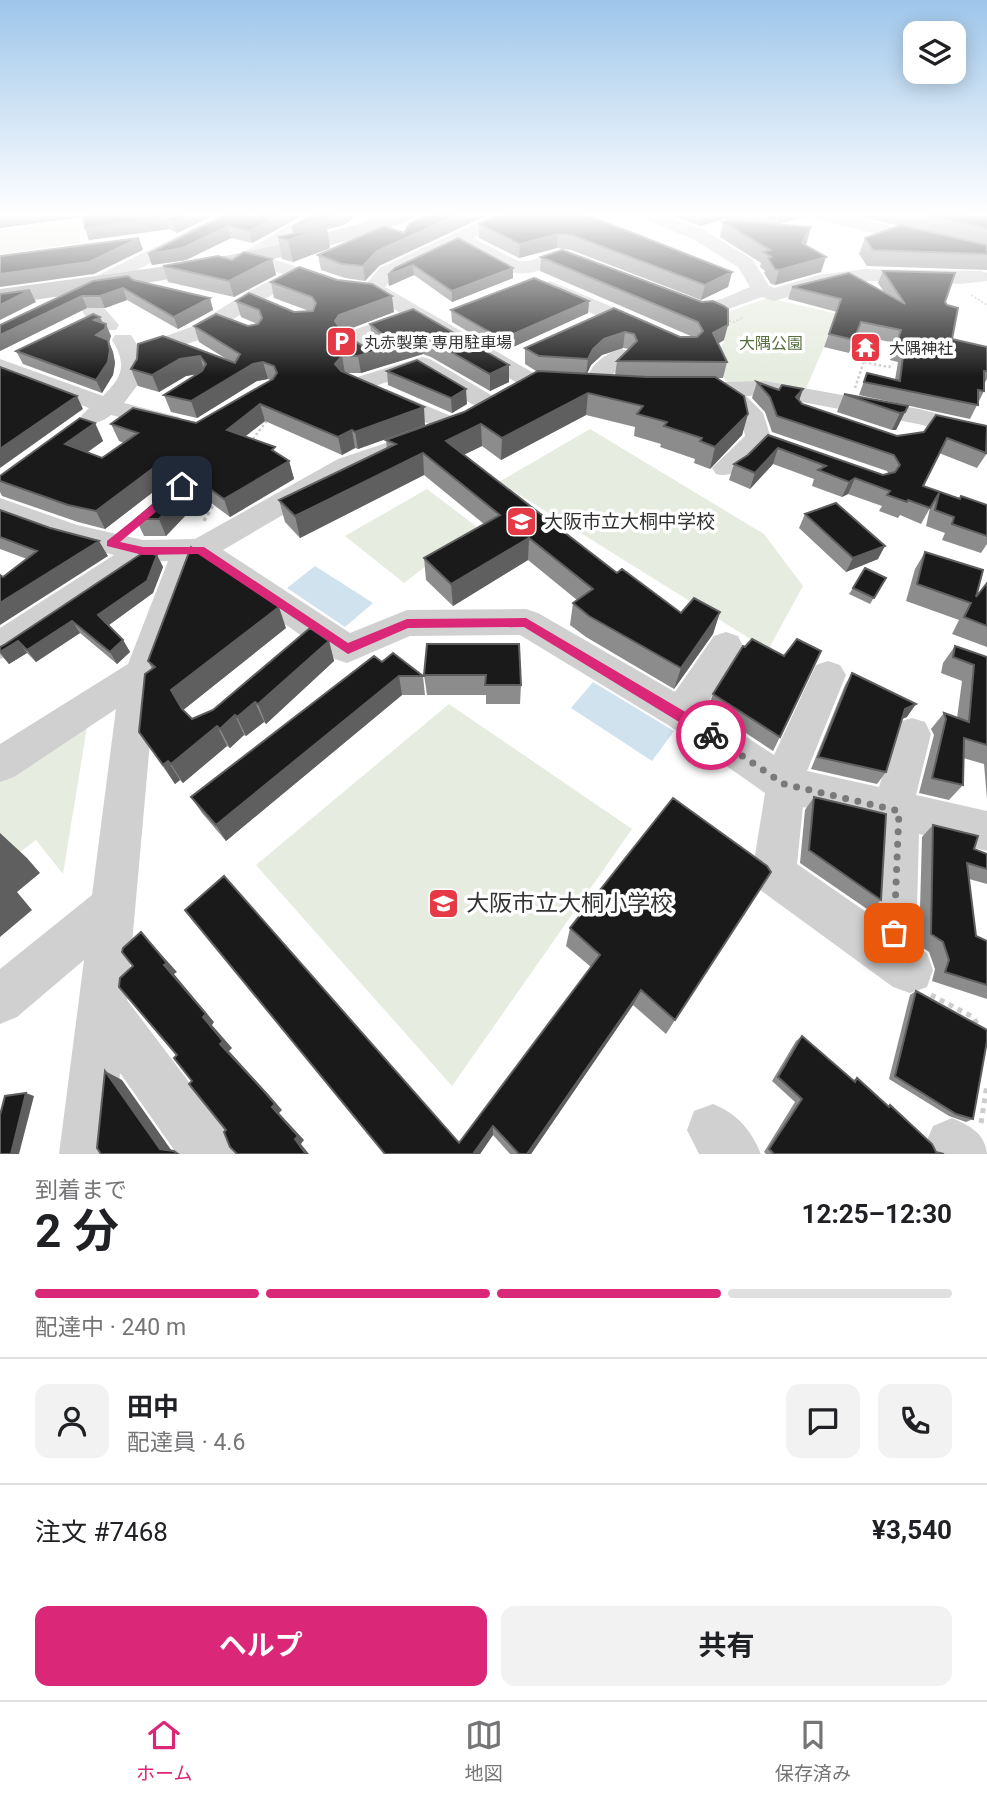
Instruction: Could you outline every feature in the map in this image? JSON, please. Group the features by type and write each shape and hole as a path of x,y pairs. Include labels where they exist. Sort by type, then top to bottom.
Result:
{"main road":[{"path":"0,297 90,287 183,269"}],"street":[{"path":"34,314 125,269"},
{"path":"280,269 340,287 380,292 531,382 610,387 600,373 621,356"},
{"path":"243,311 305,269"},
{"path":"371,290 387,272 394,269"},
{"path":"511,269 661,335"},
{"path":"525,277 536,269"},
{"path":"582,269 586,272"},
{"path":"749,269 762,290 774,295 808,282 897,273 959,280 981,278"},
{"path":"132,277 145,285 182,292"},
{"path":"77,428 114,399 129,379 90,287"},
{"path":"665,295 700,309 713,308 762,290"},
{"path":"206,299 243,311"},
{"path":"107,332 199,332 217,319 243,311 271,307"},
{"path":"377,358 351,340 456,311"},
{"path":"586,325 610,314"},
{"path":"0,365 23,352"},
{"path":"501,364 525,353"},
{"path":"454,426 356,383 422,364 489,404"},
{"path":"0,365 114,399 188,426"},
{"path":"86,1154 137,686 142,673 207,563 348,465 454,426 531,382"},
{"path":"666,389 749,388 773,401 850,416 913,428 987,434"},
{"path":"717,389 748,408 757,421 758,438"},
{"path":"114,399 163,404 174,396"},
{"path":"758,438 784,447"},
{"path":"726,468 758,438"},
{"path":"0,508 71,534 207,563 304,636 348,649 407,623 526,622 681,714 784,784 987,831"},
{"path":"111,544 141,519"},
{"path":"0,645 143,551"},
{"path":"681,714 726,646"},
{"path":"0,765 142,673"},
{"path":"828,675 788,766 774,874 902,964"},
{"path":"902,964 896,810 912,734"},
{"path":"0,1000 115,905"},
{"path":"103,1008 209,1154"}],"path":[{"path":"850,416 871,340"},
{"path":"855,343 869,346"},
{"path":"864,362 889,367 893,364"},
{"path":"249,445 269,418"},
{"path":"207,563 215,502"},
{"path":"902,964 920,989 973,1017 980,1029"},
{"path":"964,1143 987,1084"}],"green space":[{"name":"大隅公園","path":"768,298 838,314 805,391 727,384 715,357 724,342 725,326 731,321 719,315"},
{"path":"590,429 764,534 803,586 768,650 499,482"},
{"path":"427,489 477,527 404,583 345,536"},
{"path":"449,704 632,829 452,1086 256,865"},
{"path":"88,721 63,874 36,840 0,867 0,782"}],"water":[{"path":"315,566 373,603 345,627 287,588"},
{"path":"593,682 674,731 652,761 571,708"}],"building":[{"path":"0,269 38,269 0,274"},
{"path":"176,269 253,269 229,281"},
{"path":"296,269 304,269 337,280 372,284 392,296 339,315 335,321 344,334 363,346 385,348 388,339 370,324 413,309 509,365 490,374 430,340 421,338 358,356 342,356 335,364 341,371 424,407 338,437 260,404 227,430 275,447 272,450 289,461 224,499 197,480 159,519 136,519 192,471 188,462 176,458 163,461 96,511 68,505 0,481 0,476 80,418 95,423 65,444 102,458 138,433 111,424 133,408 196,423 273,379 277,373 274,366 263,362 253,364 191,401 164,395 202,371 206,364 200,356 180,359 152,375 131,369 137,359 138,344 163,336 235,363 240,354 194,326 216,314 248,326 258,324 262,318 259,310 236,301 249,293 294,312 313,311 316,303 312,297 271,282"},
{"path":"419,269 511,269 452,291"},
{"path":"570,269 613,269 702,302 713,301 724,306 728,309 728,325 713,333 727,362 617,361 637,341 634,334 625,332 604,339 593,349 588,359 539,356 525,348 614,308 680,337 697,337 703,331 698,322"},
{"path":"662,269 724,269 732,272 705,285"},
{"path":"883,271 955,273 945,302 958,308 952,339 987,347 984,391 978,390 978,405 864,382 867,373 900,381 904,348 896,346 901,330 861,322 854,340 829,334 841,299 792,287 849,273 905,304"},
{"path":"128,276 133,280 210,298 174,317 123,288 100,296 82,296 0,335 0,325 93,281"},
{"path":"534,278 589,301 502,339 451,310"},
{"path":"30,290 0,305 0,294"},
{"path":"93,314 100,317 94,320 106,324 105,329 96,335 108,340 110,350 108,362 96,380 16,351"},
{"path":"417,360 466,389 451,398 387,371"},
{"path":"0,367 77,396 0,449"},
{"path":"538,371 647,377 715,377 744,396 748,414 715,447 700,441 702,438 664,426 667,422 637,414 643,406 588,393 502,438 481,424 446,441 617,573 622,569 681,613 694,598 720,612 681,668 589,616 573,603 593,589 529,538 451,584 424,558 500,515 423,453 295,516 279,500 396,444 386,440 464,412"},
{"path":"757,382 779,390 782,385 803,389 796,397 802,404 897,436 924,432 936,415 987,426 986,453 947,438 923,486 987,505 987,536 952,524 954,517 935,510 939,493 930,508 908,500 907,502 887,495 890,491 855,478 849,482 818,470 826,466 778,448 755,473 734,464 748,455 768,435 883,475 895,472 900,465 894,455 777,416 770,397"},
{"path":"844,394 908,406 905,412 900,413"},
{"path":"836,503 885,546 853,558 805,514"},
{"path":"0,510 50,528 99,541 0,603 0,575 3,577 37,551 0,537"},
{"path":"191,547 279,607 171,690 182,709 192,719 213,710 310,628 329,641 258,704 255,702 237,717 235,715 220,729 217,726 171,764 168,761 163,765 139,732 145,674 155,667 148,661"},
{"path":"144,552 157,555 147,581 98,615 123,640 110,652 72,621 27,650 18,641 0,652 0,647"},
{"path":"925,552 983,570 976,597 987,583 987,626 964,617 971,603 917,584"},
{"path":"865,568 886,578 874,598 853,588"},
{"path":"752,639 784,656 797,639 821,651 780,737 713,694 743,646"},
{"path":"427,644 519,644 521,685 485,685 486,675 424,675"},
{"path":"955,646 987,657 987,745 964,738 963,785 932,778 946,719 944,713 969,722 974,665 953,657"},
{"path":"393,653 423,676 399,676 216,825 191,797 374,656 382,662"},
{"path":"852,673 916,704 905,709 886,772 818,757"},
{"path":"814,797 886,814 881,900 809,850"},
{"path":"673,798 767,866 771,872 675,1020 641,990 527,1154 519,1154 493,1126 473,1154 385,1154 185,910 224,876 459,1143 600,955 570,928"},
{"path":"933,825 978,836 974,849 987,854 987,869 967,863 976,936 987,941 987,985 945,972 949,960 943,942 931,934"},
{"path":"141,932 167,963 164,965 206,1014 203,1017 223,1041 220,1044 275,1104 272,1107 298,1136 295,1139 306,1154 237,1154 230,1147 224,1132 226,1130 189,1084 192,1081 174,1058 177,1055 119,987 120,978 133,966 122,952 123,948"},
{"path":"916,991 987,1030 973,1119 956,1114 895,1076"},
{"path":"802,1036 855,1082 857,1078 889,1107 890,1105 932,1144 936,1152 944,1154 774,1154 769,1149 802,1099 778,1077"},
{"path":"105,1071 160,1149 178,1154 101,1154 97,1148"},
{"path":"26,1093 11,1154 0,1154 0,1115 5,1096"}],"way so far":[{"path":"711,735 784,784 899,811 894,933"}],"place":[{"name":"丸赤製菓 専用駐車場","path":"341,342"},
{"name":"大隅神社","path":"866,348"},
{"name":"大阪市立大桐中学校","path":"521,521"},
{"name":"大阪市立大桐小学校","path":"443,903"}],"route":[{"path":"182,486 111,544 143,551 200,550 348,649 407,623 526,622 681,714 711,735"}]}
